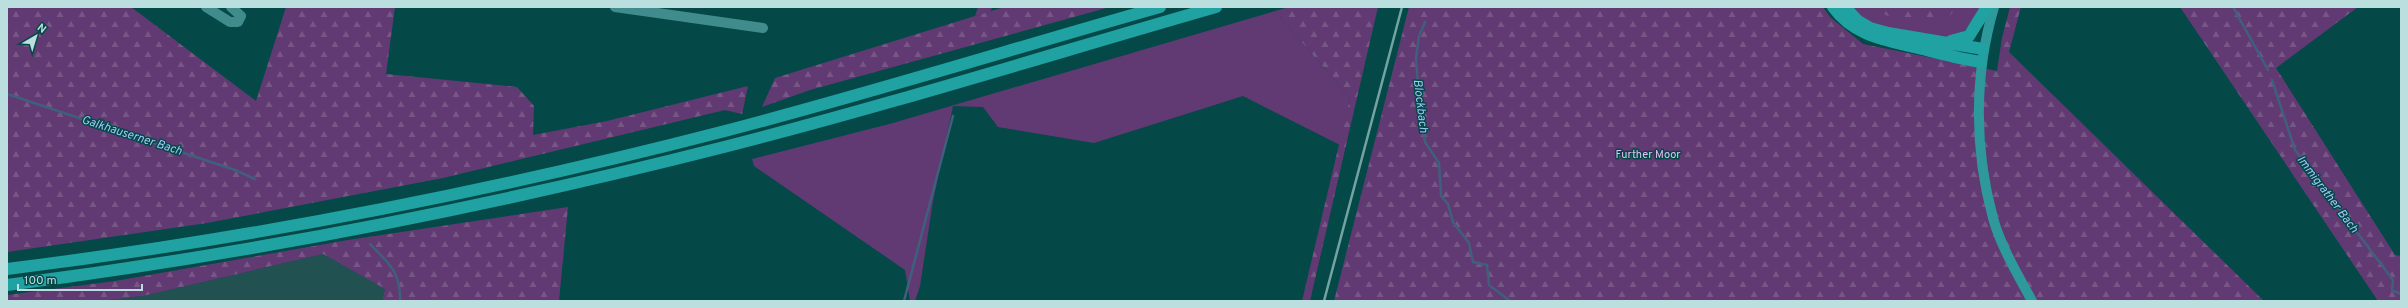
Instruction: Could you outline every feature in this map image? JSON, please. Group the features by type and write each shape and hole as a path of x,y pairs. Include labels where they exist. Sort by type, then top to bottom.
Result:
{"highway":[{"path":"7,269 120,255 397,206 509,182 780,117 1160,7"},
{"path":"7,285 121,270 406,219 521,195 775,134 1216,7"},
{"path":"1833,7 1849,24 1877,39 1981,62"},
{"path":"1845,7 1858,21 1870,28 1888,33 1983,49"},
{"path":"1948,42 1969,36 1987,7"}],"main road":[{"path":"1994,7 1981,62 1978,115 1983,167 1992,212 2012,262 2032,301"}],"street":[{"path":"206,7 230,22 238,22 241,16 231,7"},
{"path":"615,7 763,28"}],"shaded area":[{"path":"323,254 385,289 382,301 100,301 143,296"}],"green space":[{"path":"7,7 131,7 256,101 286,7 395,7 386,74 517,87 534,106 533,135 607,121 748,86 742,114 725,110 443,178 207,223 7,252"},
{"path":"978,7 992,7 991,11 975,16"},
{"path":"1004,7 1110,7 810,90 762,107 775,78"},
{"path":"1289,7 1378,7 1310,301 1302,301 1350,98 1275,11"},
{"name":"Further Moor","path":"1409,7 1823,7 1830,17 1863,44 1997,71 2002,38 2010,7 2021,7 2009,52 2264,301 1334,301"},
{"path":"1849,7 1981,7 1963,33 1950,38 1885,29 1866,21"},
{"path":"1868,7 1958,7 1944,21 1895,19"},
{"path":"2180,7 2358,7 2276,68 2395,255 2401,256 2401,301 2378,301"},
{"path":"1275,11 1350,98 1340,145 1243,96 1094,143 998,127 983,107 953,106 933,201 920,286 915,301 910,301 905,270 754,166 752,159 893,123"},
{"path":"568,207 559,301 382,301 385,289 323,254 143,296 100,301 7,301 7,295 115,281 348,240"}],"waterway":[{"name":"Immigrather Bach","path":"2233,7 2268,70"},
{"name":"Blockbach","path":"1425,22 1419,36 1416,58 1419,102 1425,142 1439,163 1441,196 1448,204 1453,222 1469,243 1473,262 1487,265 1489,285 1510,301"},
{"name":"Immigrather Bach","path":"2272,80 2295,150 2393,280 2392,290 2401,294"},
{"name":"Galkhauserner Bach","path":"7,94 235,170 255,179"},
{"path":"904,301 953,116"},
{"path":"370,244 388,263 396,276 400,291 400,301"}],"railway":[{"path":"1324,301 1402,7"}]}
